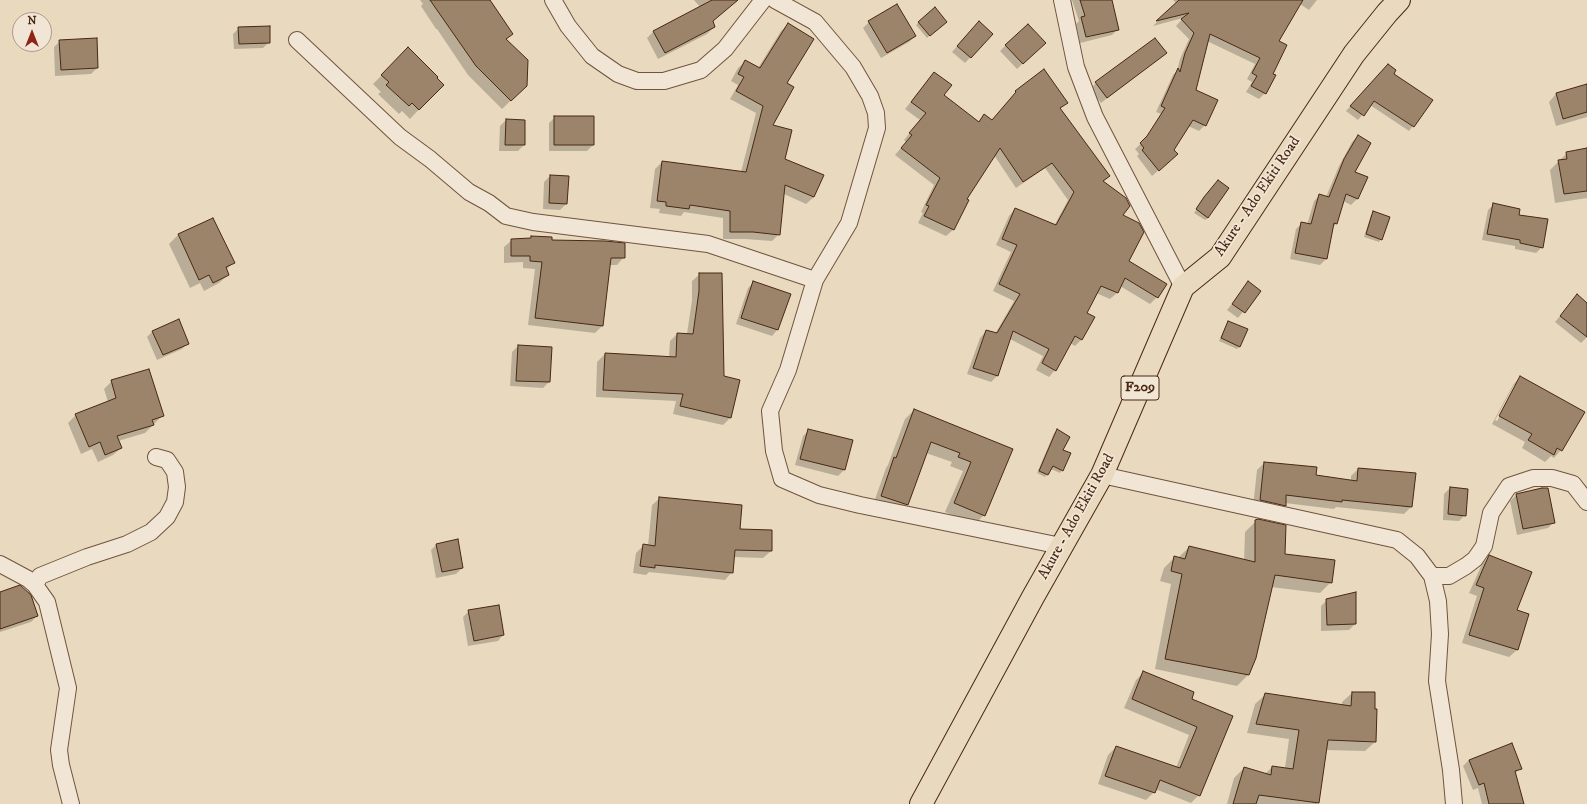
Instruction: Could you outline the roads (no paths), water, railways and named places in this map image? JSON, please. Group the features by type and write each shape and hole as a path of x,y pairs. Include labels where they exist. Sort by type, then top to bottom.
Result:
{"main road":[{"name":"Akure - Ado Ekiti Road","path":"921,804 1102,475 1183,287 1220,257 1354,54 1387,12 1399,0"}],"street":[{"path":"553,0 568,26 592,56 618,74 637,81 664,81 701,70 725,49 763,0"},
{"path":"775,0 815,22 853,67 870,96 876,113 877,128 849,223 815,280 788,370 770,411 774,451 782,478 819,495 832,499 1062,546"},
{"path":"1062,0 1066,12 1076,66 1095,117 1183,287"},
{"path":"297,40 348,86 400,137 430,159 469,192 489,203 506,216 533,222 708,244 815,280"},
{"path":"35,585 40,576 87,557 127,544 151,532 167,517 176,502 177,487 175,472 167,460 156,456"},
{"path":"1102,475 1397,540 1417,556 1432,576 1438,601 1440,634 1437,681 1451,770 1454,804"},
{"path":"1432,576 1449,576 1475,559 1484,546 1491,513 1509,486 1533,478 1552,478 1573,484 1587,502"},
{"path":"0,564 23,576 35,585 47,602 68,688 59,750 61,765 71,804"}]}
